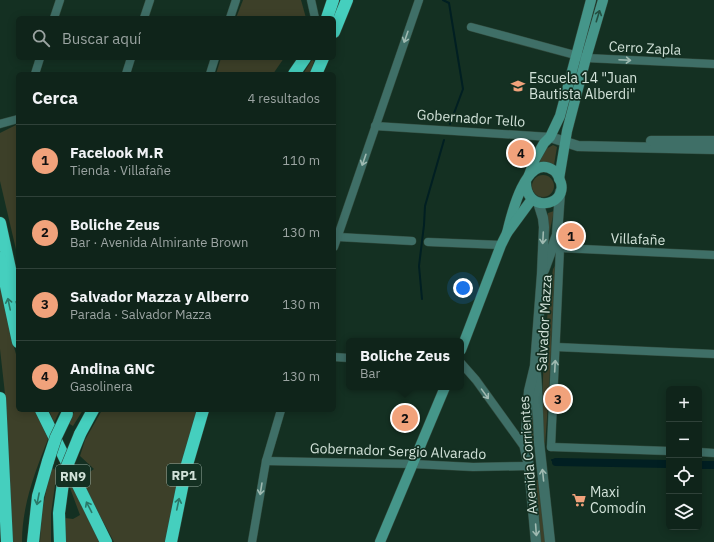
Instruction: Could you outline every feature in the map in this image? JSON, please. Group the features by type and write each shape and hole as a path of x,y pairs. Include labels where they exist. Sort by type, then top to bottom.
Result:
{"highway":[{"path":"328,16 333,0"},
{"path":"336,33 347,0"},
{"path":"336,28 343,12"},
{"path":"295,72 304,60"},
{"path":"317,72 323,60"},
{"path":"323,72 327,60"},
{"path":"0,223 16,292"},
{"path":"0,258 16,333"},
{"path":"0,398 7,542"},
{"name":"RN9","path":"42,412 106,542"},
{"path":"33,542 38,496 56,437 68,412"},
{"path":"60,542 59,513 67,466 80,434 93,412"},
{"name":"RP1","path":"171,542 186,468 202,412"}],"main road":[{"path":"527,178 527,192 535,201 546,204 553,201 560,192 560,178 565,141 591,0"},
{"path":"464,342 507,233 516,203 535,159 544,143 550,137 560,116 603,0"},
{"path":"527,178 538,169 548,168 560,178"},
{"path":"507,233 535,201"},
{"path":"380,542 445,390"}],"street":[{"path":"55,16 60,0"},
{"path":"145,16 150,0"},
{"path":"231,16 236,0"},
{"path":"336,242 419,0"},
{"path":"312,1 315,16"},
{"name":"Cerro Zapla","path":"471,27 581,57 714,64"},
{"path":"36,72 39,60"},
{"path":"127,72 130,60"},
{"path":"211,72 214,60"},
{"path":"0,124 16,120"},
{"name":"Gobernador Tello","path":"375,126 550,137 578,146 714,149"},
{"name":"Gobernador Tello","path":"565,141 714,141"},
{"name":"Avenida Corrientes","path":"542,274 557,235 560,192"},
{"name":"Avenida Corrientes","path":"535,201 543,218 544,227 542,274 534,366 529,391 525,448 529,466 536,542"},
{"name":"Salvador Mazza","path":"551,447 560,248 557,235"},
{"path":"338,237 412,241"},
{"path":"428,242 501,245"},
{"name":"Villafañe","path":"560,248 714,255"},
{"path":"556,347 714,354"},
{"path":"336,357 346,358"},
{"path":"464,366 476,380 525,448"},
{"name":"Avenida Corrientes","path":"534,366 550,542"},
{"path":"252,542 266,461 280,412"},
{"path":"541,454 551,447 666,451"},
{"path":"702,452 714,453"},
{"name":"Gobernador Sergio Alvarado","path":"266,461 413,464 473,467 529,466"}],"green space":[{"path":"243,0 301,0 305,16 237,16"},
{"path":"220,60 283,60 274,72 217,72"},
{"path":"312,60 314,61 311,72 304,72"},
{"path":"16,125 16,249 0,181 0,133"},
{"path":"553,145 557,147 554,165 546,162 539,163 546,149"},
{"path":"539,175 547,175 554,182 554,190 547,197 539,197 532,190 532,182"},
{"path":"554,211 546,249 548,213"},
{"path":"555,266 548,401 544,446 544,357 550,291 553,269"},
{"path":"0,281 11,337 16,354 16,412 36,412 48,439 30,489 24,515 22,542 12,542 6,403 0,349"},
{"path":"533,396 535,444 532,444 531,440"},
{"path":"50,412 59,412 54,423"},
{"path":"74,412 82,412 73,426 68,423"},
{"path":"101,412 198,412 166,542 114,542 77,473 78,469 87,474 94,469 80,456 85,440"},
{"path":"51,467 57,471 51,514 51,542 40,542 42,511"},
{"path":"536,480 538,480 539,483 546,542 541,542"},
{"path":"72,485 101,542 66,542 65,518 73,519 80,515 70,488"}],"waterway":[{"path":"443,0 449,3 463,89 450,124"},
{"path":"422,299 419,266 425,206 444,140"},
{"path":"552,460 556,462"},
{"path":"556,462 666,464"},
{"path":"702,465 714,465"}],"place":[{"name":"Escuela 14 \"Juan Bautista Alberdi\"","path":"518,86"},
{"name":"Andina GNC","path":"521,153"},
{"name":"Facelook M.R","path":"571,236"},
{"name":"Salvador Mazza y Alberro","path":"558,399"},
{"name":"Boliche Zeus","path":"405,418"},
{"name":"Maxi Comodín","path":"579,500"}]}
